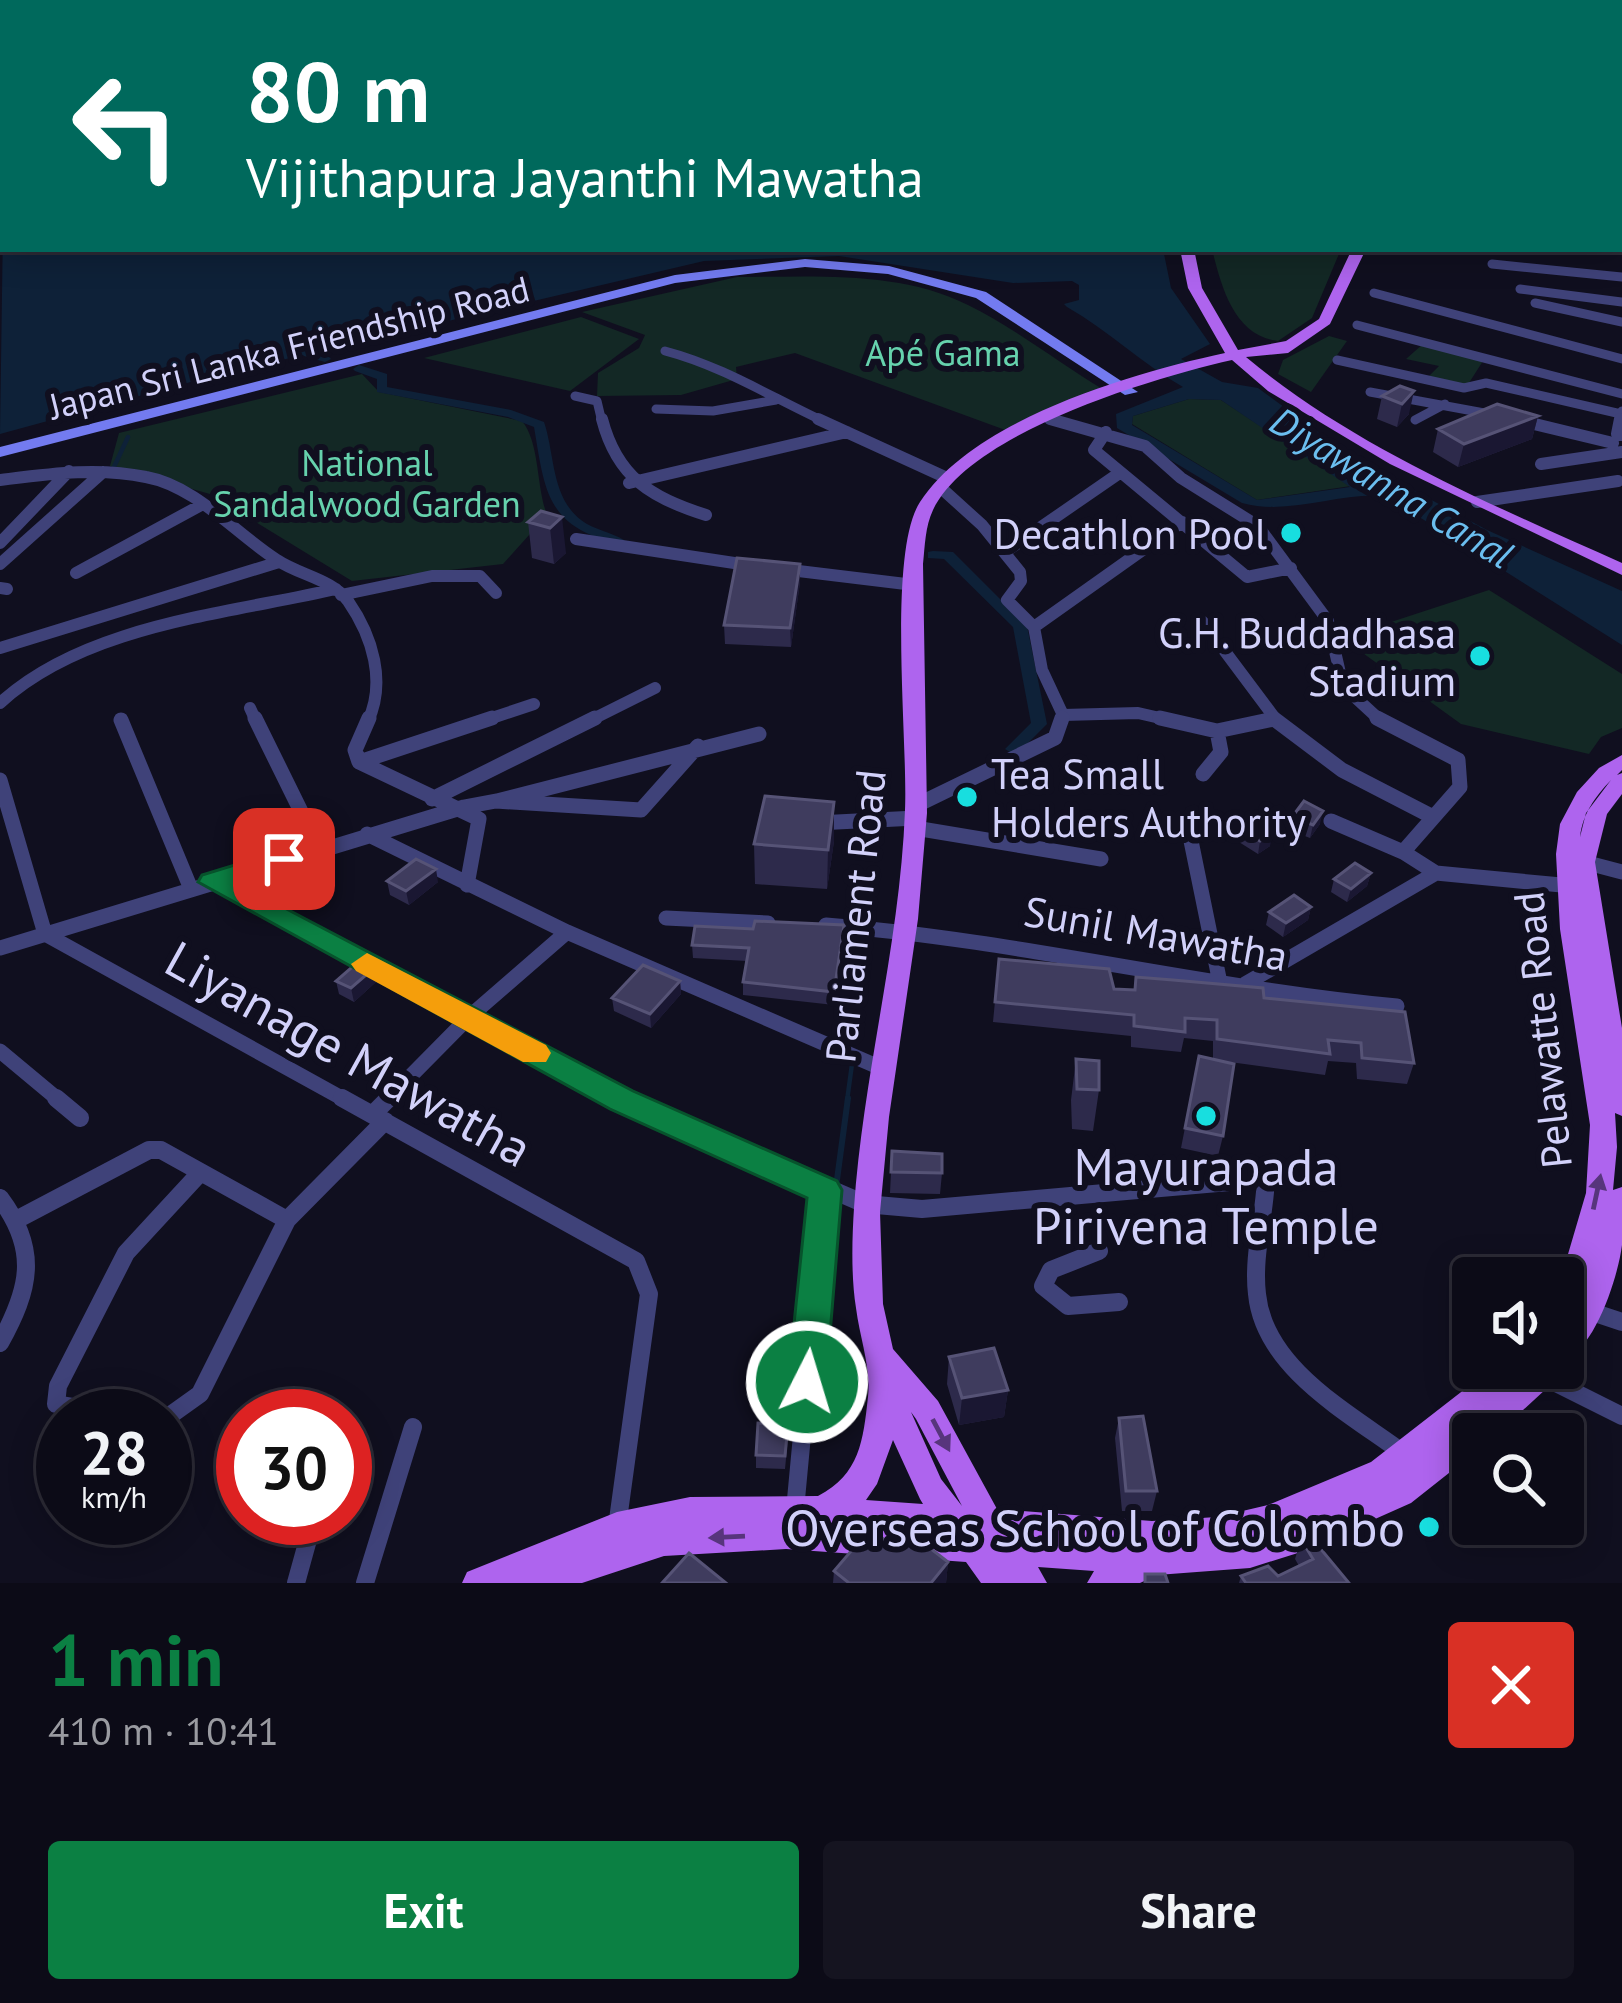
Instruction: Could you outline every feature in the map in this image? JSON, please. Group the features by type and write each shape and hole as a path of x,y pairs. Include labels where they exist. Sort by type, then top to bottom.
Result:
{"main road":[{"path":"1188,252 1195,287 1220,350 1205,365"},
{"path":"1270,380 1269,369 1286,348 1325,321 1358,252"},
{"name":"Japan Sri Lanka Friendship Road","path":"0,455 675,279 765,265 846,265 950,285 1005,306 1122,390"},
{"name":"Japan Sri Lanka Friendship Road","path":"0,455 692,280 764,269 884,273 964,293 999,309 1122,390"},
{"path":"1216,331 1239,357 1306,406 1477,502 1622,570"},
{"path":"943,483 1053,416 1149,380 1286,348"},
{"path":"1205,365 1270,380"},
{"path":"1094,367 1149,380"},
{"name":"Parliament Road","path":"943,483 916,530 916,817 880,1068 863,1269 882,1370 982,1546 1031,1583"},
{"name":"Pelawatte Road","path":"1622,760 1610,768 1571,825 1603,980 1622,1106"},
{"name":"Pelawatte Road","path":"1579,878 1622,780"},
{"name":"Pelawatte Road","path":"1584,1267 1600,1188 1603,980"},
{"name":"Pelawatte Road","path":"1584,1288 1622,1198"},
{"path":"808,1510 849,1498 870,1473 879,1447 882,1370"},
{"path":"534,1583 664,1540 786,1534 1155,1560 1250,1552 1301,1537 1400,1493 1418,1466 1511,1389"},
{"path":"1494,1413 1516,1389"},
{"path":"478,1583 616,1527 690,1512 808,1510 982,1546 1216,1532 1269,1519 1418,1466 1452,1447"},
{"path":"1102,1583 1155,1560"}],"street":[{"path":"1492,263 1622,277"},
{"path":"1520,289 1622,302"},
{"path":"1374,293 1622,359"},
{"path":"1535,303 1622,322"},
{"path":"1357,325 1622,394"},
{"path":"664,351 715,364 776,400 943,483 1021,572 1021,581 1008,592 1007,600 1034,627 1042,670 1064,715 1055,738 916,817"},
{"path":"1337,360 1464,388 1486,383 1547,394 1622,413 1619,443"},
{"path":"1397,396 1414,377"},
{"path":"1370,392 1619,443"},
{"path":"1534,407 1547,394"},
{"path":"575,396 597,401 608,448 629,483 668,504 706,515"},
{"path":"656,409 713,411 776,400"},
{"path":"1415,420 1445,404"},
{"path":"1053,416 1145,446 1180,478 1258,526 1328,621 1342,686 1385,724 1458,760 1460,787 1403,852"},
{"path":"629,483 847,432"},
{"path":"1106,432 1094,450 1247,577 1291,568"},
{"path":"1540,464 1619,443"},
{"path":"0,543 69,471"},
{"path":"0,479 69,471 152,477 203,504 279,562 338,592 379,673 380,694 355,750 359,763 432,799 464,807 479,819 467,885"},
{"path":"0,564 103,472"},
{"path":"1005,552 1118,474"},
{"path":"1477,502 1618,481"},
{"path":"76,573 203,504"},
{"path":"1034,627 1183,522"},
{"path":"576,538 644,553 914,585"},
{"path":"0,648 279,562"},
{"path":"0,704 27,678 82,647 338,592 456,574 480,576 496,593"},
{"path":"1203,622 1274,719 1342,770 1432,817"},
{"path":"432,799 655,688"},
{"path":"359,763 534,704"},
{"path":"250,708 319,848"},
{"path":"1064,715 1138,713 1217,731 1274,719"},
{"path":"121,720 191,889"},
{"path":"1203,775 1221,752 1217,731"},
{"path":"0,948 464,807 759,734"},
{"path":"496,801 641,810 651,805 698,746"},
{"path":"0,780 45,934"},
{"path":"807,823 850,826 885,816 916,817 1046,859 1101,859"},
{"path":"1331,821 1403,852 1436,873 1579,878 1622,872"},
{"path":"1189,831 1220,983"},
{"path":"367,835 567,932 880,1068"},
{"path":"1245,985 1436,873"},
{"path":"213,882 621,1100 865,1204 922,1209 1229,1182"},
{"path":"666,919 785,923"},
{"name":"Sunil Mawatha","path":"808,925 903,928 1331,1002 1396,1006"},
{"path":"192,1401 200,1394 287,1220 468,1018 567,932"},
{"name":"Liyanage Mawatha","path":"45,934 636,1261 646,1276 628,1476 616,1527"},
{"path":"0,1051 80,1118"},
{"path":"18,1219 149,1150 161,1150 287,1220"},
{"path":"58,1389 126,1253 199,1174"},
{"path":"808,1510 825,1190"},
{"path":"1265,1192 1257,1300 1269,1330 1290,1363 1418,1466"},
{"path":"0,1198 26,1228 32,1272 0,1343"},
{"path":"1099,1251 1051,1270 1043,1286 1054,1302 1071,1310 1120,1302"},
{"path":"1584,1310 1622,1322"},
{"path":"1570,1389 1622,1416"},
{"path":"365,1583 413,1427"},
{"path":"296,1583 307,1545"}],"green space":[{"path":"1213,252 1340,252 1312,318 1278,341 1250,330 1225,293"},
{"name":"Apé Gama","path":"737,277 855,278 942,294 1003,324 1104,390 1008,431 795,353 736,367 737,379 681,395 597,396 598,373 639,348 645,335 582,312"},
{"path":"581,317 639,339 570,391 424,358"},
{"path":"1329,336 1347,341 1311,392 1278,374 1283,360"},
{"path":"1423,344 1483,361 1467,386 1428,377 1439,366 1406,359"},
{"name":"National Sandalwood Garden","path":"362,374 379,392 522,421 532,441 547,515 503,564 352,581 210,494 110,466 119,433"},
{"path":"1189,399 1221,400 1351,486 1257,500 1132,424 1133,416"},
{"name":"G.H. Buddadhasa Stadium","path":"1489,590 1622,674 1622,728 1601,737 1589,754 1461,724 1342,638"}],"water":[{"name":"Diyawanna Canal","path":"3,252 1164,252 1171,288 1210,344 1181,359 1222,382 1258,388 1352,457 1487,530 1622,591 1622,645 1386,496 1278,507 1242,503 1117,428 1116,414 1183,387 1067,307 1064,304 1079,300 1079,285 1072,281 1013,283 839,256 704,261 209,377 0,434","holes":["1189,399 1221,400 1350,487 1257,500 1132,425 1133,416"]}],"building":[{"path":"1400,386 1414,391 1402,404 1382,396"},
{"path":"1497,404 1538,416 1464,444 1438,429"},
{"path":"541,511 562,517 550,528 528,522"},
{"path":"737,558 800,564 790,628 724,625"},
{"path":"765,796 834,802 828,850 754,844"},
{"path":"1304,801 1323,811 1313,825 1292,817"},
{"path":"1246,815 1273,832 1260,841 1233,824"},
{"path":"416,859 436,869 406,891 387,881"},
{"path":"1355,863 1371,873 1351,889 1334,879"},
{"path":"1294,895 1311,907 1286,923 1269,912"},
{"path":"755,921 844,925 834,992 743,982 749,948 692,945 695,926 753,929"},
{"path":"999,959 1109,969 1114,989 1135,990 1136,977 1263,988 1264,998 1405,1012 1414,1063 1362,1058 1361,1043 1328,1040 1330,1054 1217,1039 1217,1020 1185,1018 1185,1032 1134,1026 1134,1015 995,1002"},
{"path":"359,961 373,969 351,988 336,981"},
{"path":"643,965 680,981 650,1014 612,998"},
{"name":"Mayurapada Pirivena Temple","path":"1199,1056 1234,1064 1223,1136 1185,1128"},
{"path":"1076,1059 1099,1061 1099,1090 1077,1089"},
{"path":"892,1151 942,1154 942,1173 891,1172"},
{"path":"994,1348 1008,1390 962,1398 949,1357"},
{"path":"1143,1416 1157,1491 1126,1491 1119,1418"},
{"path":"758,1423 788,1424 785,1456 756,1455"},
{"path":"904,1528 948,1562 931,1583 849,1583 834,1571 870,1529 890,1544"},
{"path":"1310,1536 1349,1583 1246,1583 1241,1576 1268,1566 1278,1576 1313,1559 1301,1539"},
{"path":"689,1553 726,1583 662,1583"},
{"path":"1145,1574 1165,1574 1168,1583 1145,1583"}],"waterway":[{"path":"308,354 325,359"},
{"path":"359,369 383,377 381,389 511,414 540,425 557,500 578,525 617,540"},
{"path":"113,469 128,437"},
{"path":"933,555 948,555 1020,626 1039,724 1013,749"},
{"path":"847,1101 852,1064"},
{"path":"836,1187 848,1098"},
{"path":"827,1335 834,1199"}],"slow traffic":[{"path":"367,964 535,1053"}],"place":[{"name":"Decathlon Pool","path":"1291,533"},
{"name":"G.H. Buddadhasa Stadium","path":"1480,656"},
{"name":"Tea Small Holders Authority","path":"967,797"},
{"name":"Mayurapada Pirivena Temple","path":"1206,1116"},
{"name":"Overseas School of Colombo","path":"1429,1527"}],"route":[{"path":"284,859 213,882 621,1100 825,1190 807,1382"}]}
